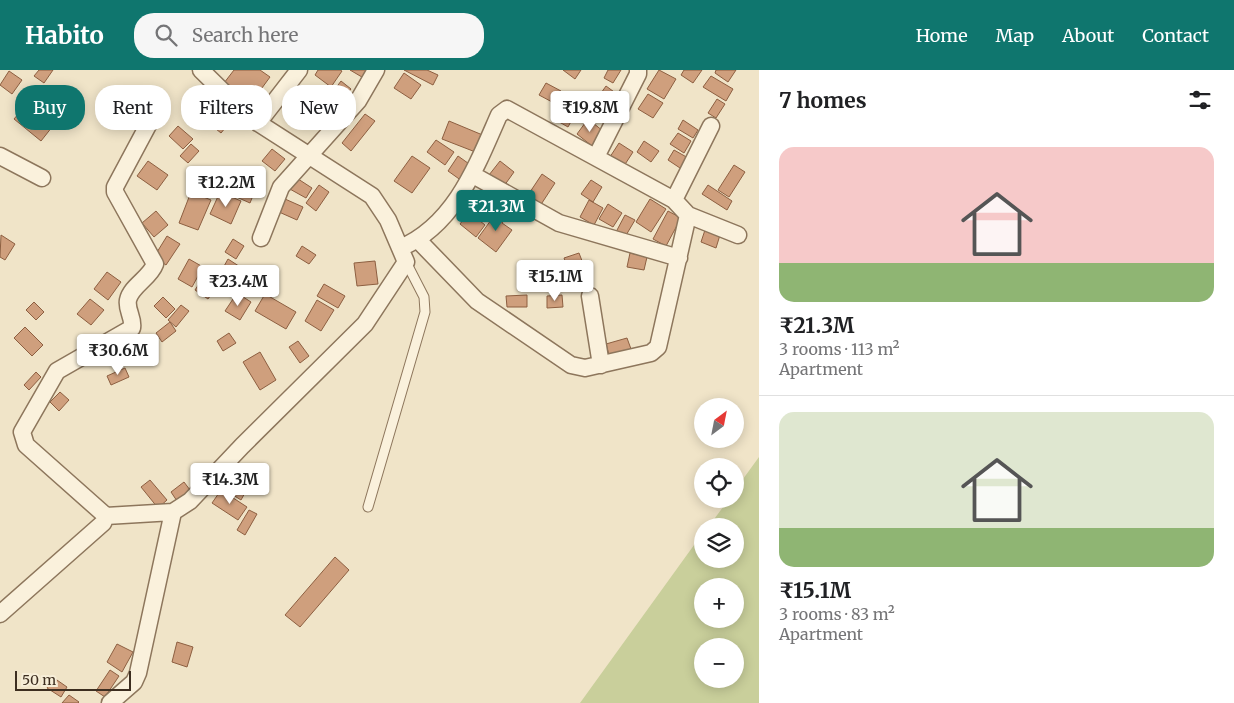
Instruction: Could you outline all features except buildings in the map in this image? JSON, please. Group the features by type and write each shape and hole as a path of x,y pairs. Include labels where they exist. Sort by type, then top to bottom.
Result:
{"street":[{"path":"201,70 216,85"},
{"path":"272,105 299,70"},
{"path":"261,238 281,187 358,101 376,70"},
{"path":"596,157 638,74 638,70"},
{"path":"145,130 115,187 115,192 155,264 129,298 128,305 133,321 132,328 129,332 63,366 57,371 22,432 26,445 106,516 173,512 190,500 293,394 365,324 403,255 449,209 473,176 499,115 507,110 674,200 688,215 738,235"},
{"path":"674,200 711,126"},
{"path":"269,130 372,196 388,220 403,255"},
{"path":"0,156 42,178"},
{"path":"473,176 559,223 679,258"},
{"path":"418,240 484,306 571,365 580,368 651,353 658,347 688,215"},
{"path":"590,296 601,365"},
{"path":"110,703 134,682 138,673 173,512"},
{"path":"0,614 103,523 106,516"}],"lane":[{"path":"368,507 425,312 424,297 403,255"}],"green space":[{"path":"759,457 759,703 580,703 694,545 694,568 744,568 744,518 715,518 722,508 744,508 744,478"}]}
